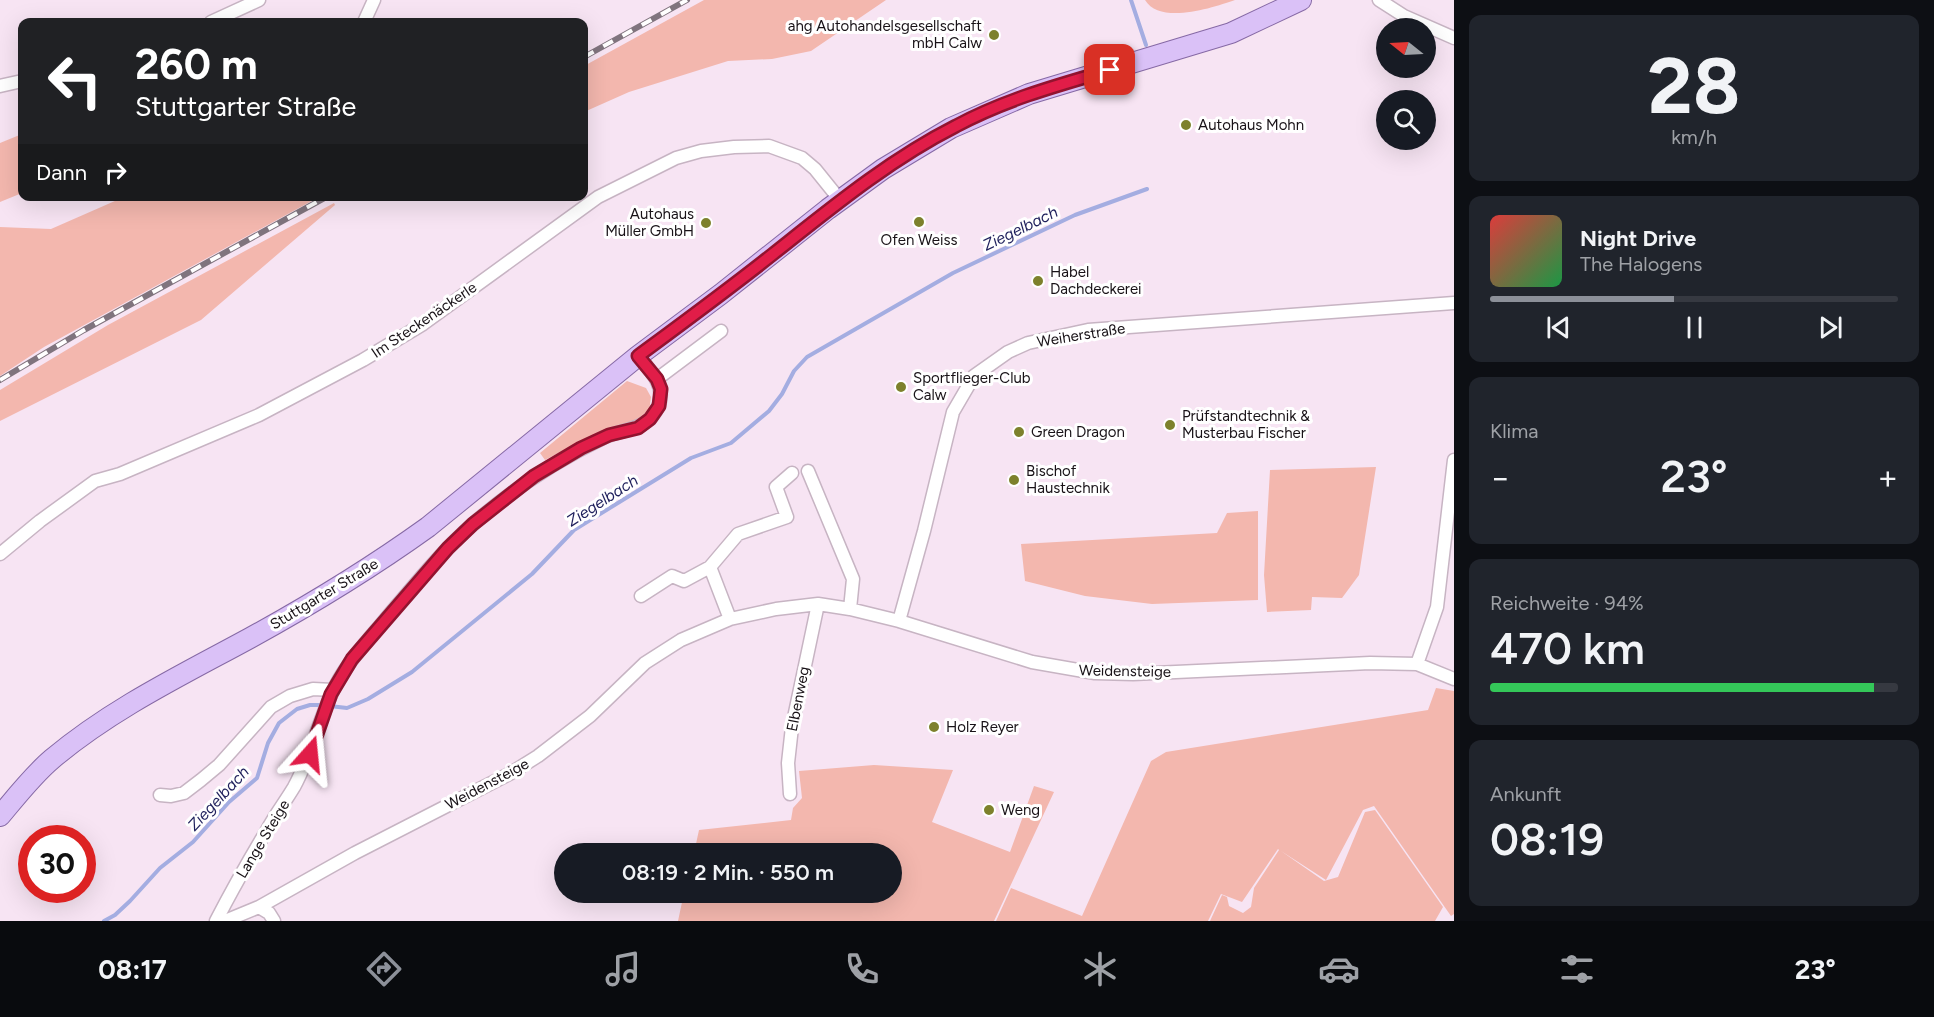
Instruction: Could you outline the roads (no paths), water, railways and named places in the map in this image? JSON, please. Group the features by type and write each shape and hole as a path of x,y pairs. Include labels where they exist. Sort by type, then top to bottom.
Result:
{"main road":[{"name":"Stuttgarter Straße","path":"0,816 51,760 142,695 322,598 394,552 428,527 638,356 840,200 884,169 957,125 1029,94 1231,33 1301,0"}],"street":[{"path":"220,18 259,0"},
{"path":"366,18 374,0"},
{"path":"1379,0 1404,16 1454,38"},
{"path":"0,86 18,82"},
{"name":"Im Steckenäckerle","path":"0,554 39,521 95,481 120,474 259,415 363,360 423,324 598,197 676,158 701,151 769,146 802,158 815,169 840,200"},
{"name":"Weiherstraße","path":"899,621 953,412 975,376 1008,352 1028,343 1089,330 1454,303"},
{"path":"638,356 657,379 721,331"},
{"name":"Lange Steige","path":"216,921 244,867 302,772 332,692 352,659 448,548 473,524 543,471 581,448 609,435 638,428 650,419 659,406 661,389 657,379"},
{"path":"1417,664 1437,607 1454,460"},
{"path":"808,471 853,579 850,609"},
{"path":"641,596 672,576 684,581 710,567 738,534 787,517 776,487 792,473"},
{"path":"710,567 730,619"},
{"name":"Weidensteige","path":"225,921 259,907 538,756 590,716 645,663 681,640 730,619 776,609 818,604 850,609 899,621 1024,660 1095,673 1133,674 1370,663 1417,664 1454,679"},
{"name":"Elbenweg","path":"790,794 788,763 792,727 818,604"},
{"path":"160,795 184,794 219,765 271,707 290,696 313,689 332,692"},
{"path":"259,907 269,913 274,921"}],"waterway":[{"path":"1131,0 1146,45"},
{"name":"Ziegelbach","path":"104,921 115,915 130,901 160,868 193,842 229,802 257,778 268,743 279,723 297,709 310,705 347,708 368,699 412,672 532,574 574,530 691,458 731,443 769,411 782,394 794,371 807,357 953,273 1075,215 1147,189"}],"railway":[{"path":"588,55 687,0"},
{"path":"0,380 84,330 319,201"}],"place":[{"name":"ahg Autohandelsgesellschaft mbH Calw","path":"994,35"},
{"name":"Autohaus Mohn","path":"1186,125"},
{"name":"Ofen Weiss","path":"919,222"},
{"name":"Autohaus Müller GmbH","path":"706,223"},
{"name":"Habel Dachdeckerei","path":"1038,281"},
{"name":"Sportflieger-Club Calw","path":"901,387"},
{"name":"Prüfstandtechnik & Musterbau Fischer","path":"1170,425"},
{"name":"Green Dragon","path":"1019,432"},
{"name":"Bischof Haustechnik","path":"1014,480"},
{"name":"Holz Reyer","path":"934,727"},
{"name":"Weng","path":"989,810"}]}
